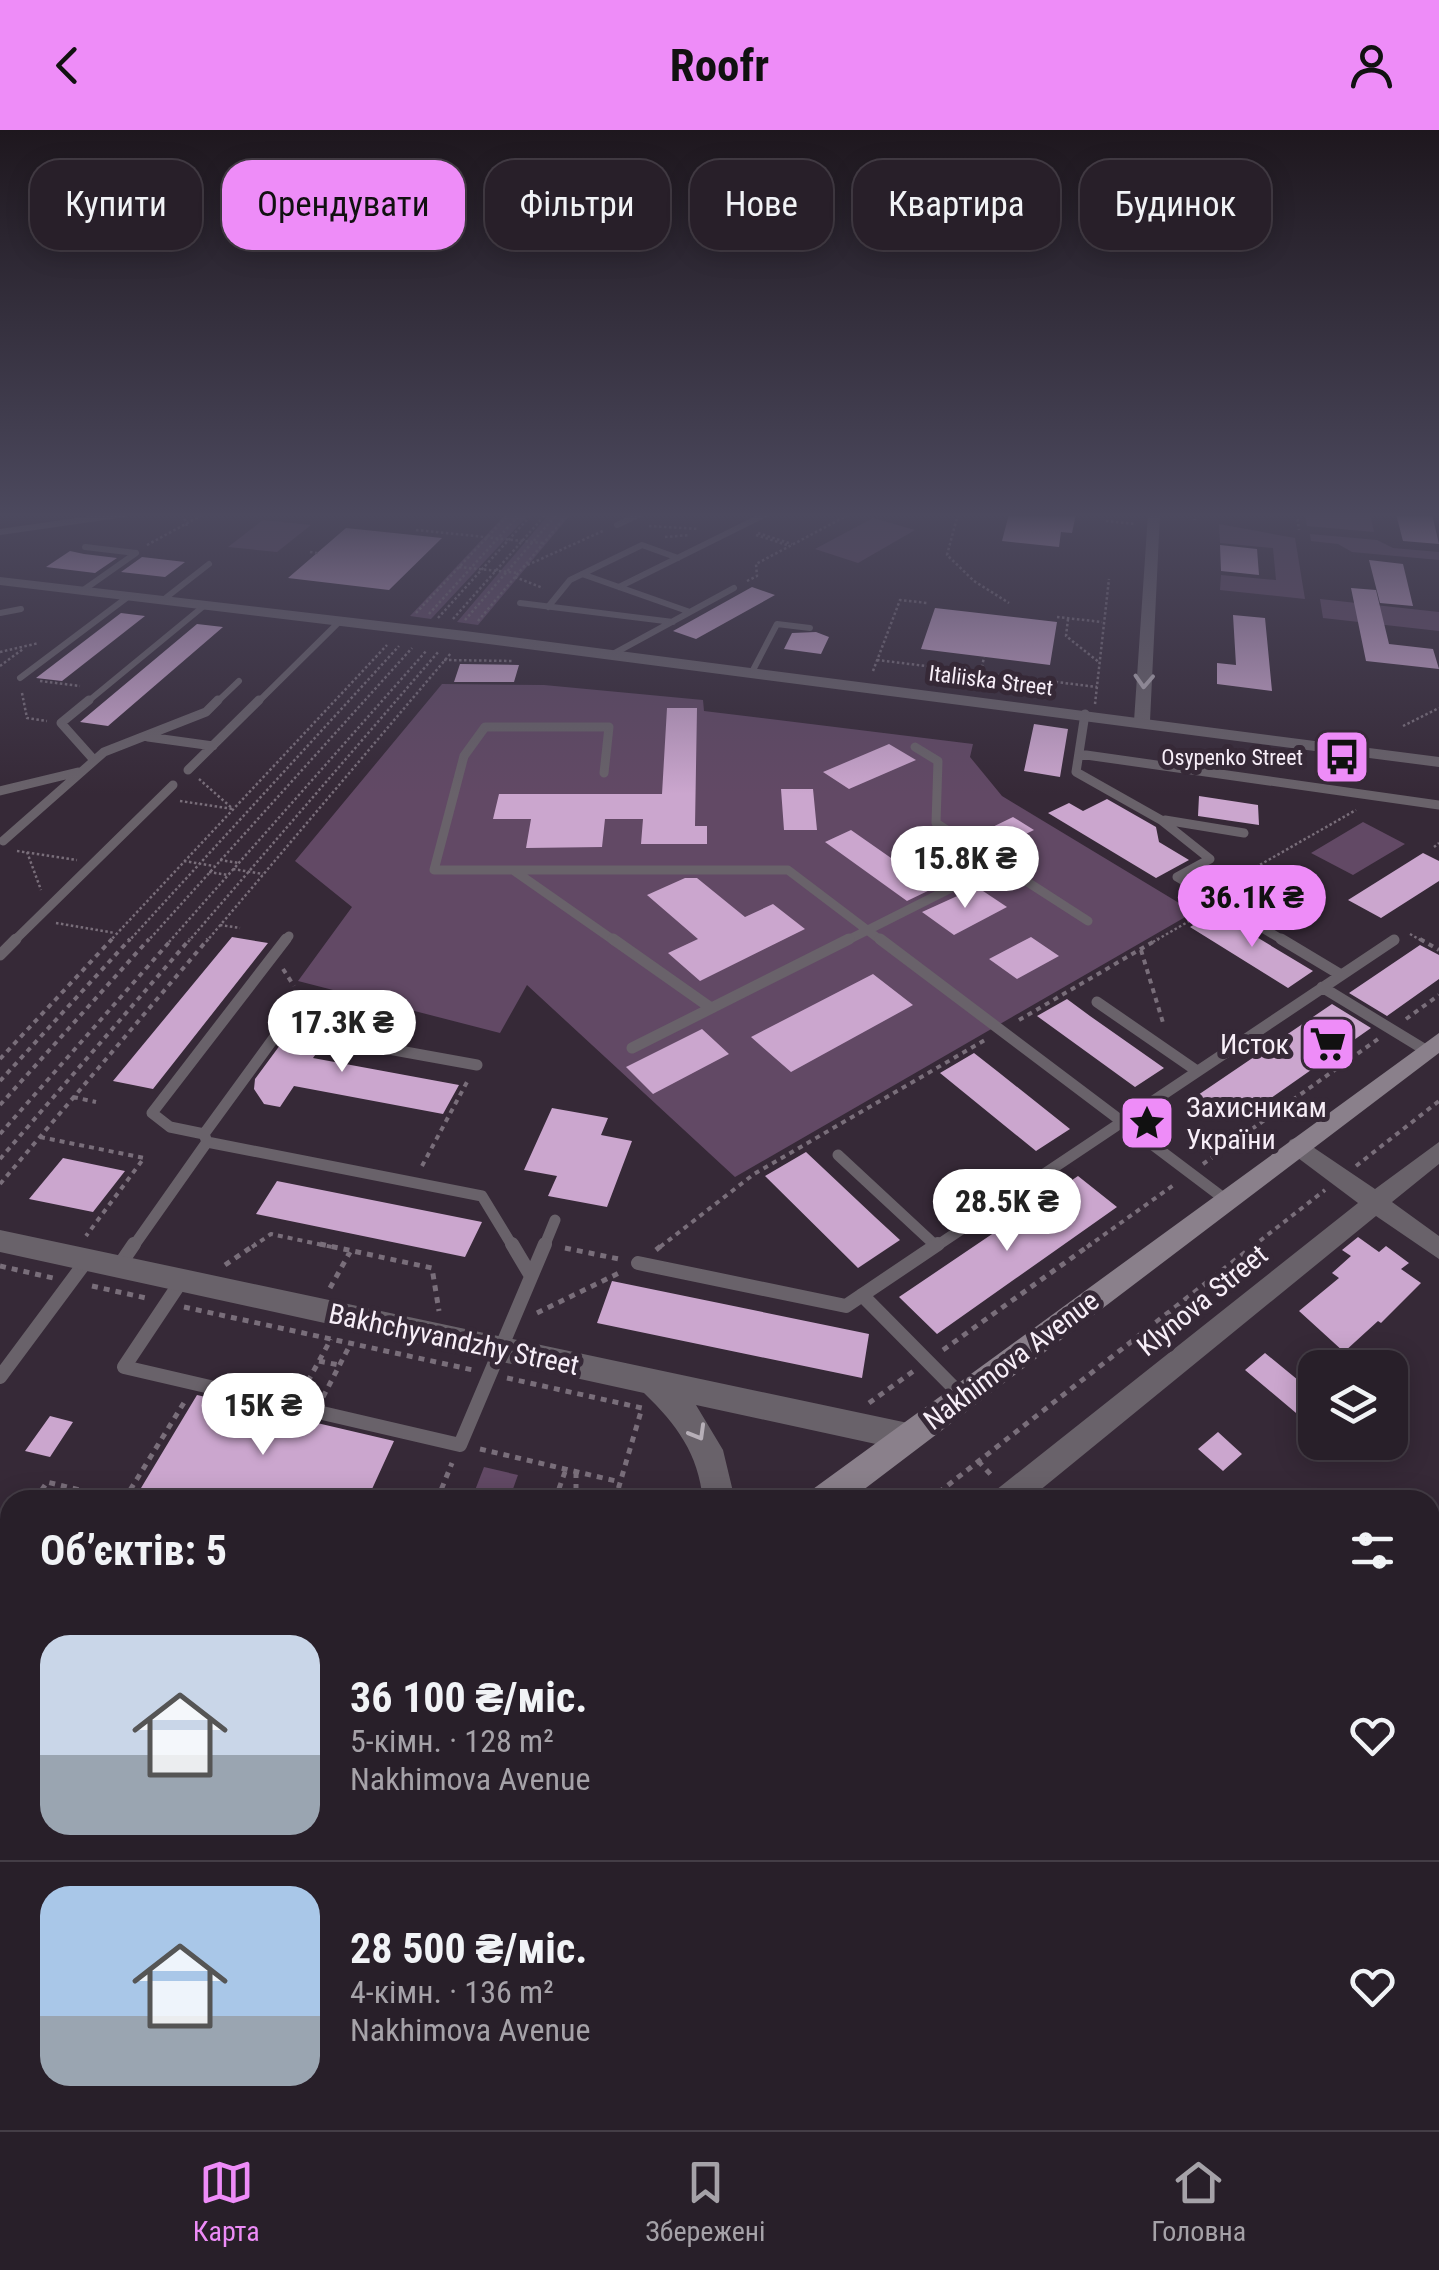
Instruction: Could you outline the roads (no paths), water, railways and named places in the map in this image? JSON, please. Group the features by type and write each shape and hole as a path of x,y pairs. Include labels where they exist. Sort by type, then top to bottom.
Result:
{"main road":[{"name":"Nakhimova Avenue","path":"837,1490 1433,1046"}],"street":[{"name":"Italiiska Street","path":"225,607 1090,709 1142,721 1439,762"},
{"path":"1142,721 1149,607"},
{"path":"1298,1146 1439,1249"},
{"name":"Klynova Street","path":"1018,1490 1439,1150"},
{"name":"Bakhchyvandzhy Street","path":"0,1241 86,1248 174,1291 500,1350 908,1437"},
{"path":"651,1382 676,1402 696,1426 710,1456 717,1490"}],"lane":[{"path":"20,678 114,607"},
{"path":"94,760 61,723 202,607"},
{"path":"558,607 673,622"},
{"path":"677,607 690,612"},
{"path":"613,654 699,607"},
{"path":"0,612 21,609"},
{"path":"188,770 340,621"},
{"path":"752,672 777,624 810,628"},
{"path":"4,845 104,752 206,712 239,682"},
{"path":"1090,709 1076,772 1161,820 1210,859 1177,877 1342,975"},
{"path":"604,773 609,727 485,727 464,756 434,870 788,870 1226,1200"},
{"path":"144,736 213,746"},
{"path":"914,746 938,761 936,823 1088,922"},
{"path":"1079,754 1439,806"},
{"path":"0,790 82,771"},
{"path":"0,955 174,785"},
{"path":"1161,820 1244,832"},
{"path":"632,1048 999,864"},
{"path":"513,870 711,1008"},
{"path":"289,936 152,1113 170,1128 206,1138 482,1196 531,1276"},
{"path":"638,1263 846,1306 1394,940"},
{"path":"1322,987 1391,1029 1433,1046"},
{"path":"118,1266 302,998 351,1006 361,1044 476,1064"},
{"path":"1097,1002 1197,1071"},
{"path":"838,1156 936,1246"},
{"path":"174,1291 124,1367 460,1445 555,1220"},
{"path":"0,1377 86,1248"},
{"path":"862,1295 962,1396"}],"place":[{"name":"Osypenko Street","path":"1342,757"},
{"name":"Исток","path":"1328,1044"},
{"name":"Захисникам України","path":"1147,1123"}]}
